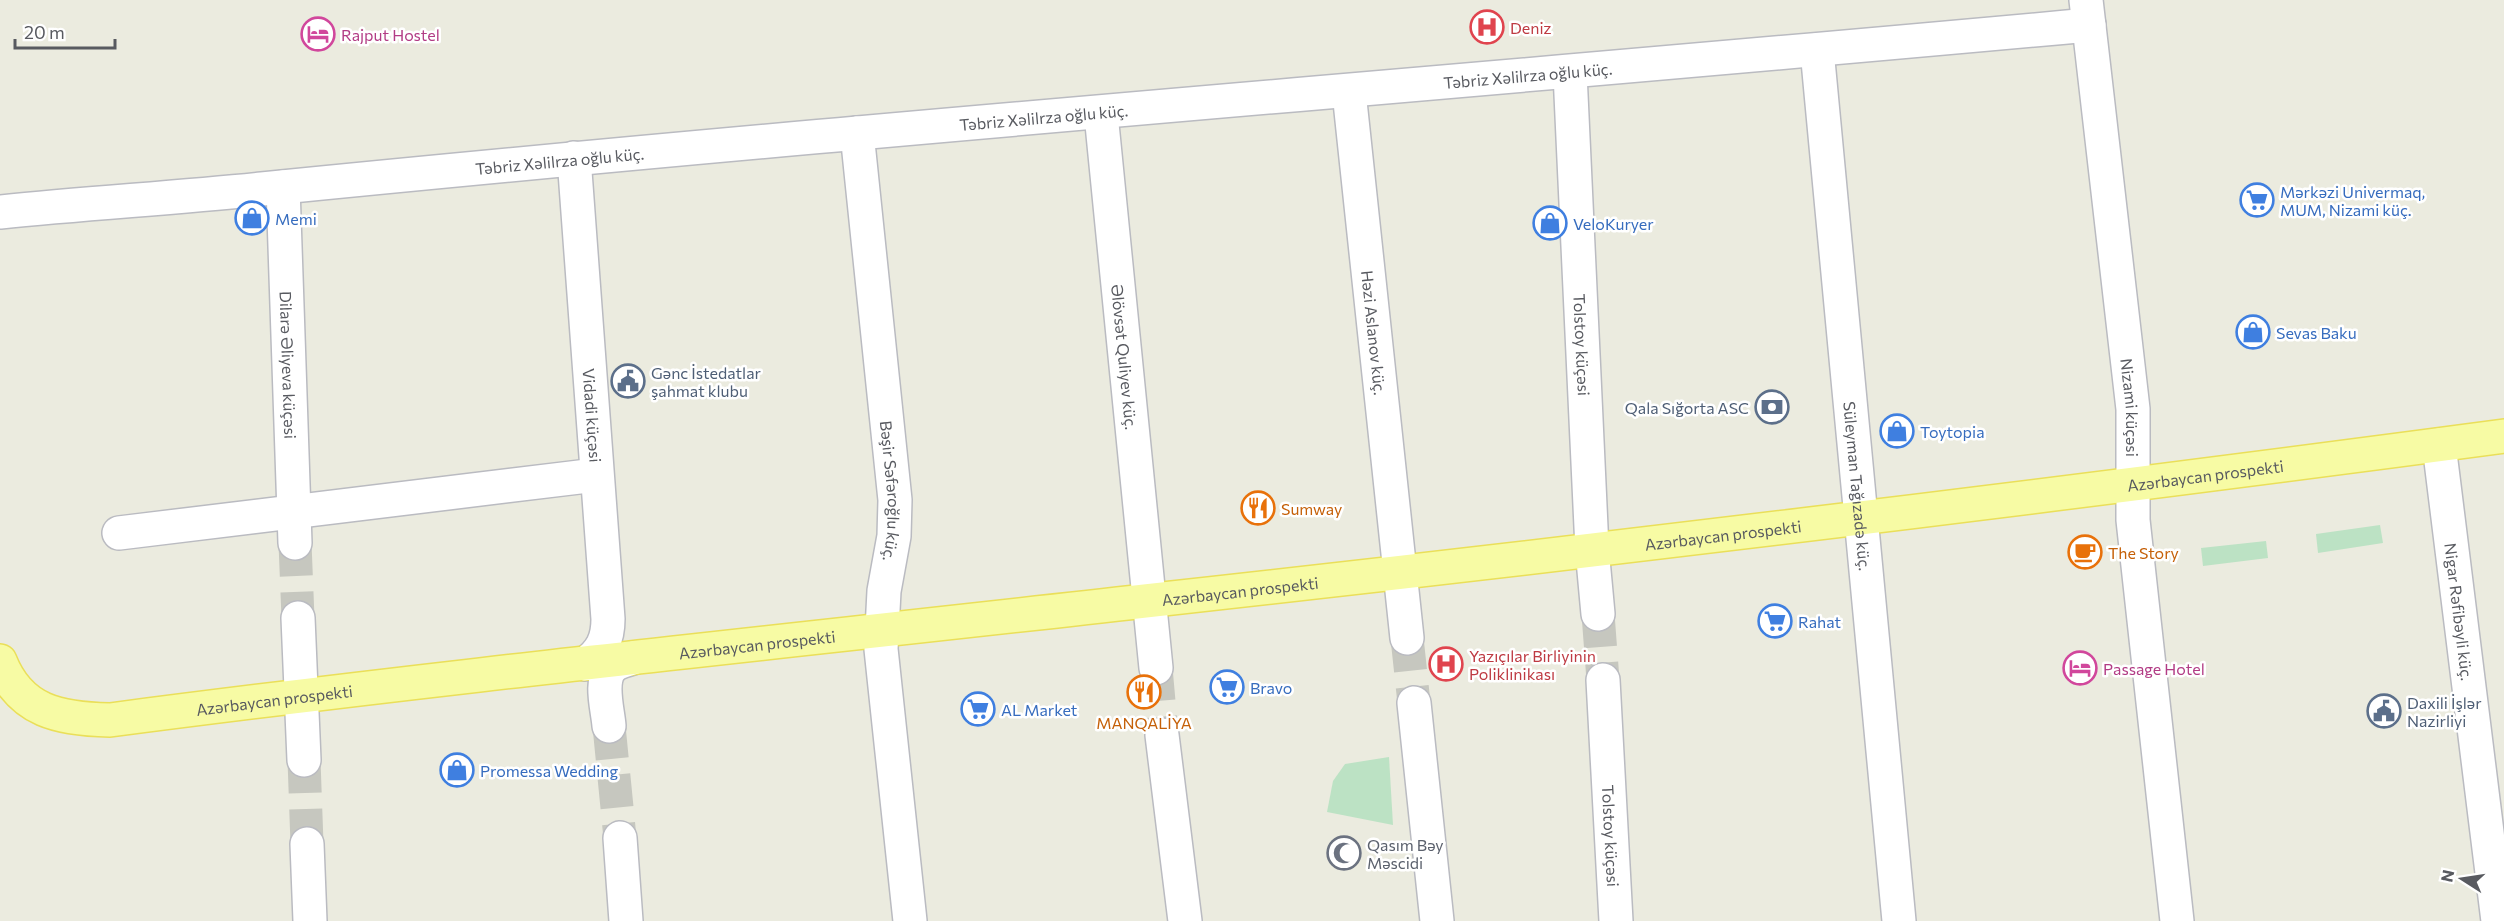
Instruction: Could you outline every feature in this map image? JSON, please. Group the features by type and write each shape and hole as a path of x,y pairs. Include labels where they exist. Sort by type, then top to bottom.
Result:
{"main road":[{"name":"Azərbaycan prospekti","path":"0,661 19,693 45,711 74,720 110,720 301,695 1149,601 1863,518 2504,436"}],"street":[{"name":"Təbriz Xəlilrza oğlu küç.","path":"0,212 574,158 1817,50 2087,12"},
{"name":"Nizami küçəsi","path":"2087,12 2133,409 2133,519 2177,921"},
{"name":"Süleyman Tağızadə küç.","path":"1817,50 1863,518 1899,921"},
{"name":"Tolstoy küçəsi","path":"1570,73 1592,549 1598,614"},
{"name":"Həzi Aslanov küç.","path":"1349,92 1407,638"},
{"name":"Əlövsət Quliyev küç.","path":"1101,114 1156,668"},
{"name":"Bəşir Səfəroğlu küç.","path":"857,133 894,500 894,536 884,591 881,630 885,689 910,921"},
{"name":"Vidadi küçəsi","path":"574,158 608,630 600,652 585,663"},
{"name":"Dilarə Əliyeva küçəsi","path":"283,187 295,528"},
{"name":"Nigar Rəfibəyli küç.","path":"2439,445 2498,921"},
{"path":"119,533 295,528 596,475"},
{"path":"298,618 304,760"},
{"path":"609,726 605,684 607,676 616,665 633,658"},
{"name":"Tolstoy küçəsi","path":"1603,680 1616,921"},
{"path":"1414,703 1437,921"},
{"path":"1162,735 1185,921"},
{"path":"621,838 627,921"},
{"path":"307,844 310,921"}],"green space":[{"path":"2380,525 2383,543 2318,553 2316,534"},
{"path":"2266,541 2268,558 2203,566 2201,548"},
{"path":"1389,757 1393,825 1327,812 1333,781 1345,764"}],"tunnel":[{"path":"295,543 298,618"},
{"path":"1598,614 1603,680"},
{"path":"1407,638 1414,703"},
{"path":"1156,668 1162,735"},
{"path":"609,726 620,838"},
{"path":"304,760 307,844"}],"place":[{"name":"Deniz","path":"1487,27"},
{"name":"Rajput Hostel","path":"318,34"},
{"name":"Mərkəzi Univermaq, MUM, Nizami küç.","path":"2257,200"},
{"name":"Memi","path":"252,218"},
{"name":"VeloKuryer","path":"1550,223"},
{"name":"Sevas Baku","path":"2253,332"},
{"name":"Gənc İstedatlar şahmat klubu","path":"628,381"},
{"name":"Qala Sığorta ASC","path":"1772,407"},
{"name":"Toytopia","path":"1897,431"},
{"name":"Sumway","path":"1258,508"},
{"name":"The Story","path":"2085,552"},
{"name":"Rahat","path":"1775,621"},
{"name":"Yazıçılar Birliyinin Poliklinikası","path":"1446,664"},
{"name":"Passage Hotel","path":"2080,668"},
{"name":"Bravo","path":"1227,687"},
{"name":"MANQALİYA","path":"1144,692"},
{"name":"AL Market","path":"978,709"},
{"name":"Daxili İşlər Nazirliyi","path":"2384,711"},
{"name":"Promessa Wedding","path":"457,770"},
{"name":"Qasım Bəy Məscidi","path":"1344,853"}]}
